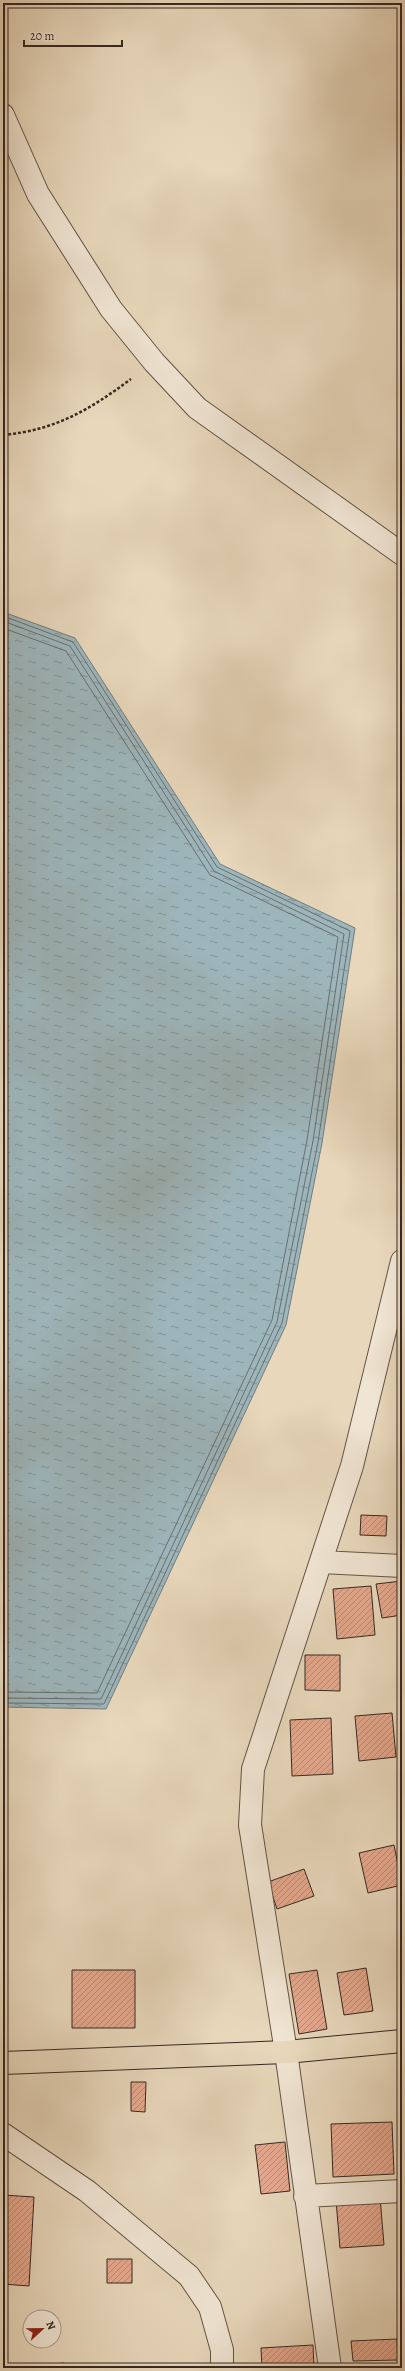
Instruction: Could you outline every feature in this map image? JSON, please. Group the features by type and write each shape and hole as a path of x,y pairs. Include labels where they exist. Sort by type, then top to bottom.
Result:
{"main road":[{"path":"3,2063 286,2052 402,2041"}],"street":[{"path":"3,116 38,194 111,309 154,362 197,408 402,554"},
{"path":"330,2368 286,2052 250,1825 251,1796 253,1769 352,1466 402,1261"},
{"path":"321,1562 402,1566"},
{"path":"3,2134 87,2191 189,2276 210,2307 222,2350 222,2368"},
{"path":"305,2196 402,2191"}],"path":[{"path":"3,435 54,426 110,394 154,362"}],"water":[{"path":"3,612 75,638 220,864 355,928 322,1143 286,1325 106,1709 3,1707"}],"building":[{"path":"361,1515 387,1516 386,1536 360,1535"},
{"path":"402,1581 402,1615 382,1618 376,1584"},
{"path":"371,1586 375,1635 337,1639 333,1589"},
{"path":"305,1655 340,1655 340,1691 305,1690"},
{"path":"392,1713 396,1757 359,1761 355,1716"},
{"path":"331,1718 333,1774 292,1776 290,1720"},
{"path":"394,1845 402,1885 368,1893 359,1853"},
{"path":"304,1869 314,1896 277,1909 268,1882"},
{"path":"366,1968 373,2011 344,2015 337,1973"},
{"path":"72,1970 135,1970 135,2028 72,2028"},
{"path":"317,1970 327,2029 299,2034 289,1974"},
{"path":"131,2082 146,2082 145,2112 131,2111"},
{"path":"392,2122 394,2174 333,2177 331,2124"},
{"path":"285,2142 290,2191 261,2194 255,2145"},
{"path":"3,2195 34,2197 29,2286 3,2284"},
{"path":"380,2197 384,2245 340,2248 336,2200"},
{"path":"402,2199 402,2238 400,2238 398,2200"},
{"path":"107,2259 132,2259 132,2283 107,2283"},
{"path":"397,2339 398,2360 353,2361 351,2341"},
{"path":"313,2345 314,2368 262,2368 261,2348"},
{"path":"64,2363 64,2368 10,2368"}]}
